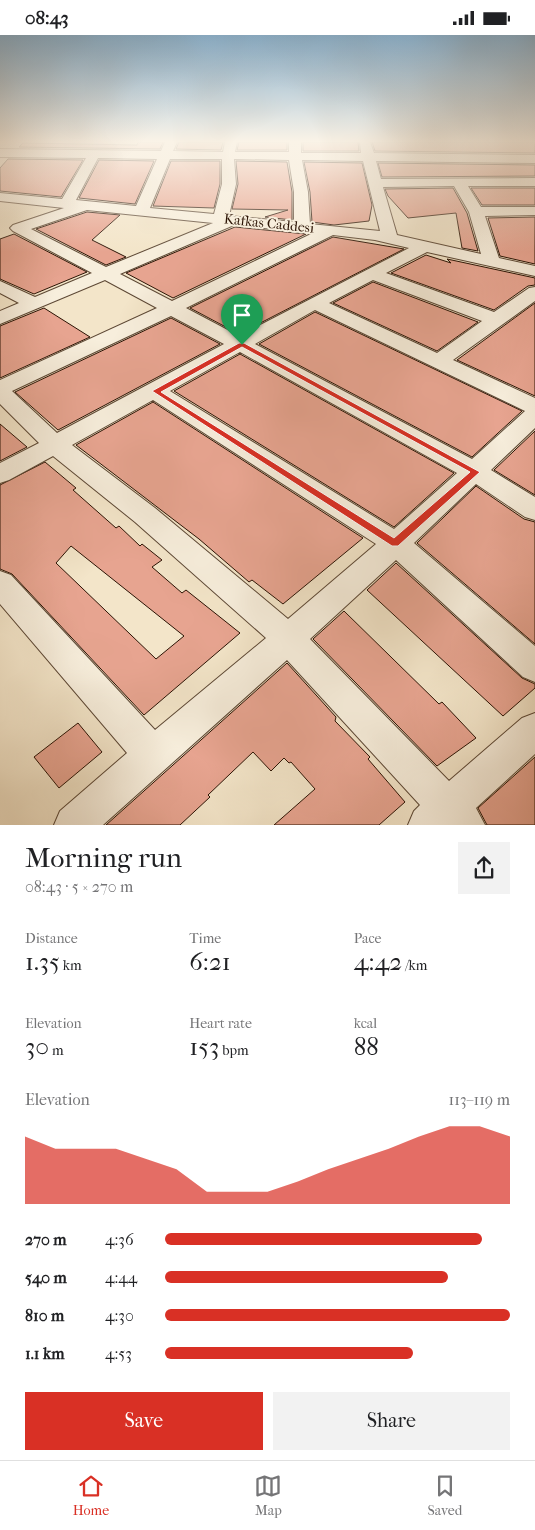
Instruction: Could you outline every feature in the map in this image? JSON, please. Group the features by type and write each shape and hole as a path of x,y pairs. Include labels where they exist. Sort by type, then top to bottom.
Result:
{"street":[{"path":"67,203 80,179"},
{"path":"141,211 155,179"},
{"path":"0,318 104,275 228,219 229,179"},
{"path":"299,179 302,226"},
{"path":"375,179 390,237"},
{"path":"459,181 476,211 492,261"},
{"path":"376,183 535,182"},
{"name":"Kafkas Caddesi","path":"0,197 302,226 390,237 535,271"},
{"path":"18,228 42,201"},
{"path":"0,235 88,205"},
{"path":"476,211 535,211"},
{"path":"18,228 104,275 242,345 476,472 535,510"},
{"path":"332,230 0,390 54,445 145,515 288,639 447,819 535,730"},
{"path":"0,474 242,345 315,303 427,245"},
{"path":"373,274 498,320"},
{"path":"0,286 34,304"},
{"path":"437,361 498,320 535,292"},
{"path":"315,303 535,407"},
{"path":"156,391 395,543 535,667"},
{"path":"74,825 152,754 288,639 476,472 535,415"},
{"path":"0,583 152,754"}],"building":[{"path":"0,179 72,179 61,197 0,191"},
{"path":"89,179 146,179 135,204 79,198"},
{"path":"164,179 220,179 214,208 153,206"},
{"path":"238,179 290,179 292,220 265,217 288,210 232,209"},
{"path":"307,179 366,179 372,205 369,221 334,225 312,222"},
{"path":"453,188 467,213 478,251 462,248 456,213 408,218 388,196 385,189"},
{"path":"471,188 535,188 535,205 482,205"},
{"path":"87,212 120,215 92,240 126,257 106,265 36,229"},
{"path":"535,217 535,264 500,256 488,218"},
{"path":"235,227 306,234 173,298 126,273"},
{"path":"14,234 87,272 34,294 0,279 0,239"},
{"path":"333,237 404,249 239,334 190,308"},
{"path":"426,255 451,263 447,259 535,278 535,285 528,286 494,310 391,273"},
{"path":"373,282 478,322 437,351 333,303"},
{"path":"535,303 535,396 457,360"},
{"path":"44,308 90,337 0,378 0,326"},
{"path":"315,312 522,411 472,457 259,344"},
{"path":"171,318 220,344 58,430 15,392"},
{"path":"240,354 454,473 394,527 174,391"},
{"path":"153,402 363,538 283,604 252,580 249,582 199,539 76,445"},
{"path":"0,424 27,447 0,461"},
{"path":"535,431 535,495 494,470"},
{"path":"45,462 76,488 73,490 116,528 119,526 140,546 142,544 162,560 152,567 182,593 186,590 240,633 144,715 12,574 0,569 0,485","holes":["71,546 184,636 156,659 56,563"]},
{"path":"476,486 524,519 535,522 535,644 417,543"},
{"path":"396,563 522,678 535,684 535,688 503,716 367,590"},
{"path":"344,611 439,704 442,702 476,738 437,766 313,639"},
{"path":"287,663 336,717 335,721 370,757 368,759 405,802 379,825 274,825 315,789 291,762 289,763 284,758 271,771 253,752 180,825 106,825"},
{"path":"78,723 102,752 59,788 34,757"},
{"path":"535,757 535,825 487,825 478,808"}],"route":[{"path":"242,345 300,376 476,472 395,543 156,391 242,345"}]}
